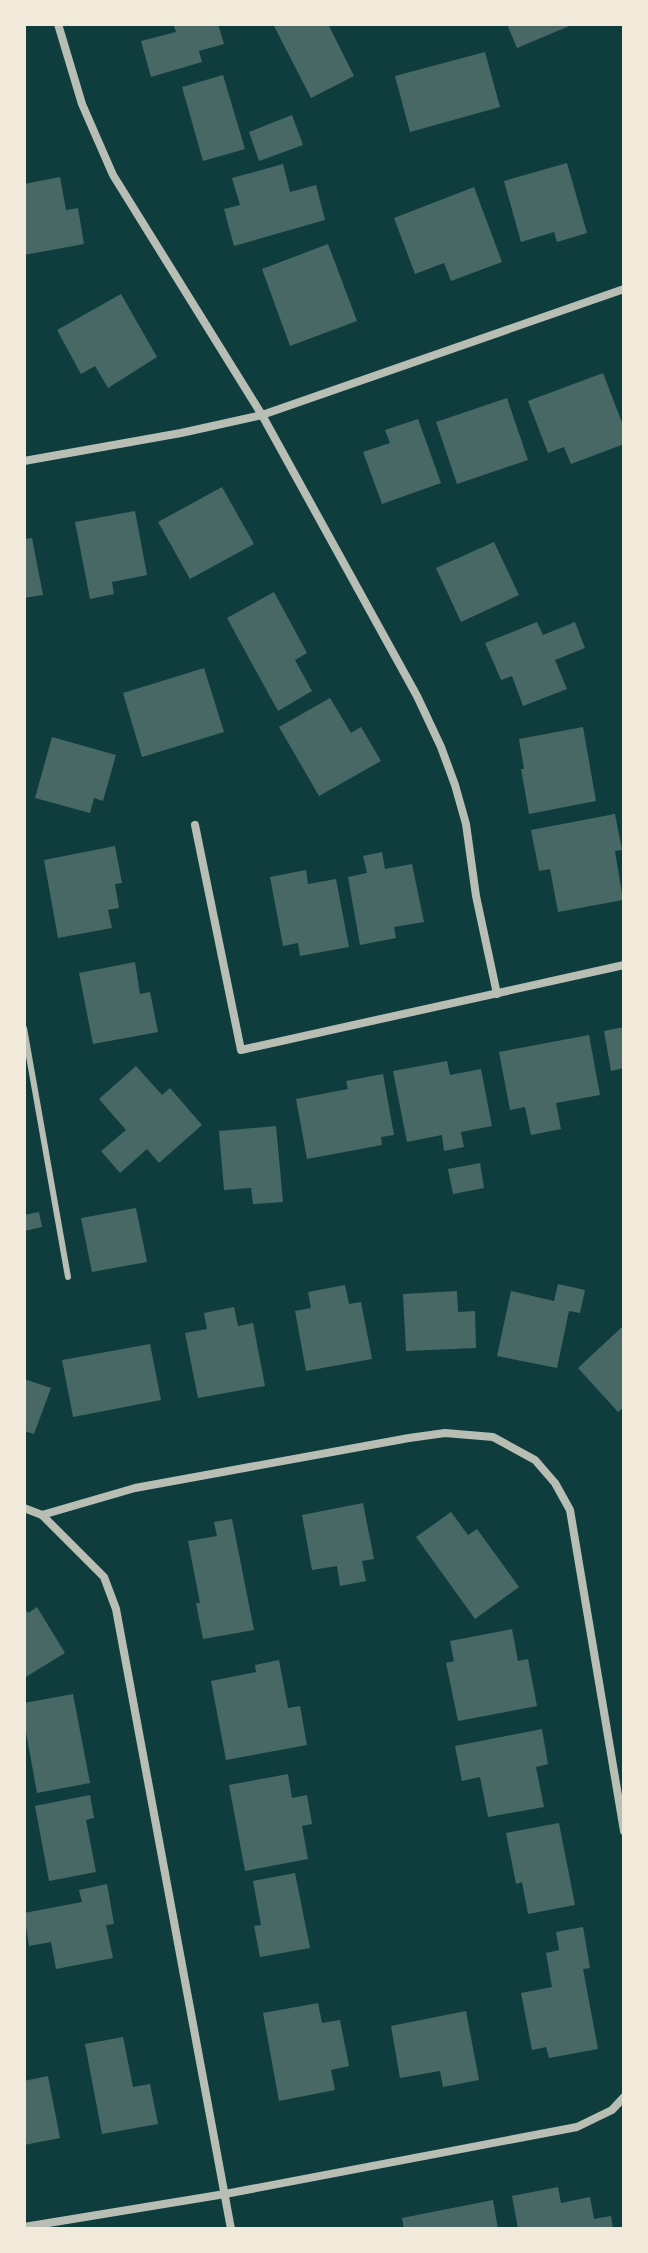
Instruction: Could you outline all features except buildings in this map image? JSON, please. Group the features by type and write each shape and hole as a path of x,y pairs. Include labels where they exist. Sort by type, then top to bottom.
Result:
{"street":[{"path":"58,24 82,104 113,175 262,415 417,696 441,747 466,824 476,896 497,994"},
{"path":"24,461 262,415 624,289"},
{"path":"195,825 241,1050 624,965"},
{"path":"42,1515 135,1488 445,1433 493,1437 535,1460 555,1483 570,1510 624,1831"},
{"path":"24,1508 42,1515 104,1577 116,1609 231,2229"},
{"path":"24,2227 225,2194 577,2127 612,2110 624,2097"}],"lane":[{"path":"24,1028 68,1277"}]}
